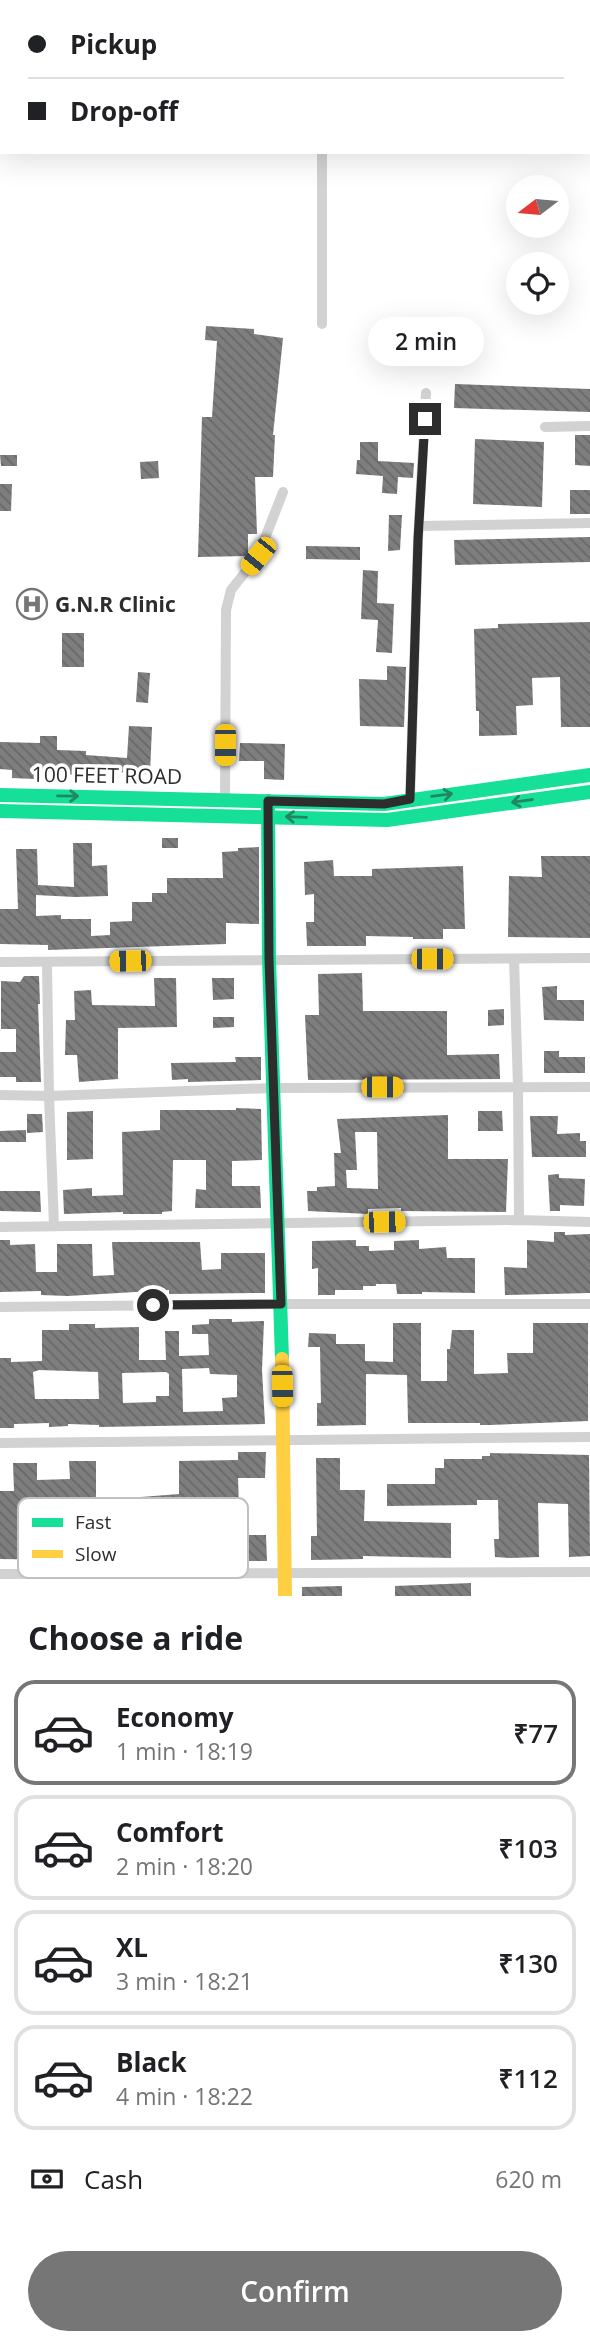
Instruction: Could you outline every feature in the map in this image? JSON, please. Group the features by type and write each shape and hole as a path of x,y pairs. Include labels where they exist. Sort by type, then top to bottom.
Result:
{"street":[{"path":"322,154 322,324"},
{"path":"410,799 426,393"},
{"path":"545,427 590,426"},
{"path":"225,798 226,610 231,590 258,556 283,492"},
{"path":"419,526 590,523"},
{"name":"100 FEET ROAD","path":"0,795 225,798 384,804 590,775"},
{"name":"100 FEET ROAD","path":"0,811 387,820 590,792"},
{"path":"268,801 269,959 281,1304 285,1596"},
{"path":"0,962 590,958"},
{"path":"514,959 519,1220"},
{"path":"47,963 54,1226"},
{"path":"0,1095 49,1096 272,1088 590,1087"},
{"path":"0,1227 519,1220 590,1222"},
{"path":"0,1307 590,1304"},
{"path":"0,1443 590,1437"},
{"path":"248,1574 590,1572"},
{"path":"0,1574 18,1574"}],"building":[{"path":"206,326 254,329 254,334 283,338 273,435 273,477 255,477 257,534 248,534 248,556 198,557 202,417 212,417 217,341 205,340"},
{"path":"455,384 590,389 590,412 454,408"},
{"path":"575,435 590,435 590,466 575,465"},
{"path":"475,439 544,442 542,507 473,504"},
{"path":"360,442 378,442 378,461 414,463 413,478 398,477 397,494 382,493 383,476 356,474 357,460 360,460"},
{"path":"0,455 17,455 17,466 1,466"},
{"path":"158,461 159,478 141,479 140,462"},
{"path":"0,484 12,484 11,511 0,511"},
{"path":"570,490 590,490 590,514 570,514"},
{"path":"389,515 402,515 400,550 388,551"},
{"path":"590,537 590,562 455,565 454,540"},
{"path":"306,546 360,547 360,560 306,559"},
{"path":"363,570 378,571 377,603 394,604 392,653 376,652 378,620 361,619"},
{"path":"590,622 590,727 561,727 560,677 532,678 533,705 516,706 517,735 479,736 474,629 498,628 498,624"},
{"path":"62,633 84,633 84,667 62,667"},
{"path":"387,666 406,667 404,727 360,726 359,679 387,680"},
{"path":"138,672 150,673 148,703 136,702"},
{"path":"129,726 152,727 150,774 85,770 85,775 56,774 56,779 35,779 12,778 12,770 0,769 0,742 40,743 40,736 57,736 57,750 86,751 86,755 127,758"},
{"path":"240,743 285,744 284,780 264,779 264,761 239,761"},
{"path":"162,838 178,838 178,848 162,848"},
{"path":"73,843 92,843 92,866 107,865 108,896 36,895 36,916 61,915 61,919 91,919 91,936 110,935 110,922 132,921 132,902 152,902 152,893 167,893 167,878 223,878 222,852 259,847 259,924 226,923 226,944 48,950 48,945 0,944 0,909 18,909 16,849 37,849 38,885 74,887"},
{"path":"541,856 590,856 590,938 508,937 509,876 542,877"},
{"path":"333,860 334,876 372,876 372,869 463,866 465,929 443,929 443,939 366,936 366,946 307,946 306,922 314,922 314,894 305,895 304,862"},
{"path":"362,973 363,1011 447,1011 447,1055 499,1054 500,1079 308,1080 305,1015 319,1015 318,974"},
{"path":"24,976 39,976 41,1082 16,1082 16,1077 0,1077 0,1052 16,1052 16,1029 1,1029 1,981 20,982"},
{"path":"154,978 176,978 177,1027 118,1028 118,1079 79,1082 77,1055 65,1055 66,1020 75,1020 74,991 91,990 92,1005 155,1006"},
{"path":"212,978 234,978 234,999 213,1000"},
{"path":"557,986 557,1000 584,1000 584,1021 544,1020 542,987"},
{"path":"504,1009 504,1025 488,1026 488,1010"},
{"path":"213,1017 234,1017 234,1027 213,1028"},
{"path":"544,1051 559,1051 559,1057 585,1057 585,1073 544,1073"},
{"path":"235,1057 261,1057 261,1080 172,1080 171,1063 236,1062"},
{"path":"261,1109 262,1160 232,1161 232,1186 260,1186 261,1208 195,1208 196,1189 206,1190 206,1160 173,1160 172,1211 162,1214 64,1214 63,1190 92,1188 92,1196 123,1195 122,1132 160,1130 160,1110"},
{"path":"93,1111 93,1159 67,1160 67,1112"},
{"path":"478,1111 502,1111 503,1131 478,1131"},
{"path":"27,1114 42,1114 43,1132 27,1133"},
{"path":"448,1115 448,1159 508,1159 506,1212 401,1211 401,1208 368,1209 368,1214 308,1211 307,1191 317,1191 317,1187 335,1186 334,1153 341,1153 337,1119","holes":["355,1132 377,1132 378,1189 347,1188 346,1170 357,1170"]},
{"path":"530,1116 558,1116 557,1134 580,1133 580,1141 586,1141 586,1157 532,1157"},
{"path":"26,1130 26,1142 0,1142 0,1131"},
{"path":"559,1174 559,1178 585,1179 584,1206 560,1205 560,1211 550,1211 548,1175"},
{"path":"0,1191 40,1191 41,1212 0,1211"},
{"path":"554,1232 565,1232 565,1235 590,1234 590,1293 505,1295 504,1267 527,1268 527,1240 554,1242"},
{"path":"0,1240 10,1240 10,1245 35,1244 36,1272 57,1272 57,1244 92,1244 93,1276 114,1275 112,1242 200,1242 202,1270 221,1269 221,1253 265,1253 265,1293 169,1294 169,1290 68,1296 41,1295 41,1291 0,1292"},
{"path":"356,1240 356,1246 369,1246 369,1251 394,1250 394,1241 419,1240 419,1249 446,1247 447,1258 475,1258 475,1293 397,1294 396,1284 376,1284 363,1286 363,1290 335,1290 335,1295 318,1295 318,1268 312,1269 312,1241"},
{"path":"209,1319 232,1319 232,1322 264,1321 262,1370 265,1424 99,1427 68,1424 49,1427 49,1423 14,1424 14,1428 0,1428 0,1358 11,1358 11,1362 42,1361 42,1330 69,1330 69,1324 95,1324 95,1328 139,1327 139,1360 166,1360 165,1331 179,1331 179,1356 209,1355 208,1334 192,1334 192,1325 209,1324","holes":["209,1368 210,1374 237,1375 237,1397 222,1398 223,1411 183,1412 182,1369","33,1372 98,1372 99,1399 35,1399","166,1372 169,1374 169,1396 156,1396 156,1402 123,1403 122,1373"]},
{"path":"393,1323 421,1323 421,1381 447,1381 447,1349 450,1349 452,1330 474,1330 474,1374 508,1373 507,1353 533,1353 533,1323 588,1323 588,1421 489,1425 408,1423 407,1375 366,1374 366,1425 317,1426 317,1403 321,1403 320,1347 308,1347 309,1333 336,1334 336,1344 365,1344 365,1361 393,1362"},
{"path":"238,1452 266,1452 265,1478 238,1478 239,1498 141,1498 179,1494 179,1461 238,1460"},
{"path":"490,1453 589,1455 590,1556 569,1557 568,1504 538,1503 539,1557 510,1558 495,1557 494,1539 499,1539 498,1500 477,1500 477,1505 387,1506 387,1484 435,1484 435,1468 444,1468 444,1459 482,1459 482,1456 490,1456"},
{"path":"316,1458 340,1458 340,1490 365,1490 364,1521 451,1523 451,1558 363,1556 363,1559 311,1560 311,1536 317,1536"},
{"path":"69,1461 96,1461 96,1498 18,1498 18,1559 0,1559 0,1491 14,1491 13,1463 37,1463 37,1480 70,1479"},
{"path":"248,1535 266,1535 267,1561 248,1561"},
{"path":"471,1583 471,1596 395,1596 395,1586"},
{"path":"342,1586 342,1596 302,1596 302,1587"}],"traffic: fast":[{"path":"0,795 384,804 590,775"},
{"path":"0,811 387,820 590,792"},
{"path":"268,801 269,959 282,1359"}],"traffic: slow":[{"path":"282,1359 285,1596"}],"place":[{"name":"G.N.R Clinic","path":"32,604"}],"route":[{"path":"153,1305 281,1304 272,1088 268,801 384,804 410,799 418,540 425,419"}]}
